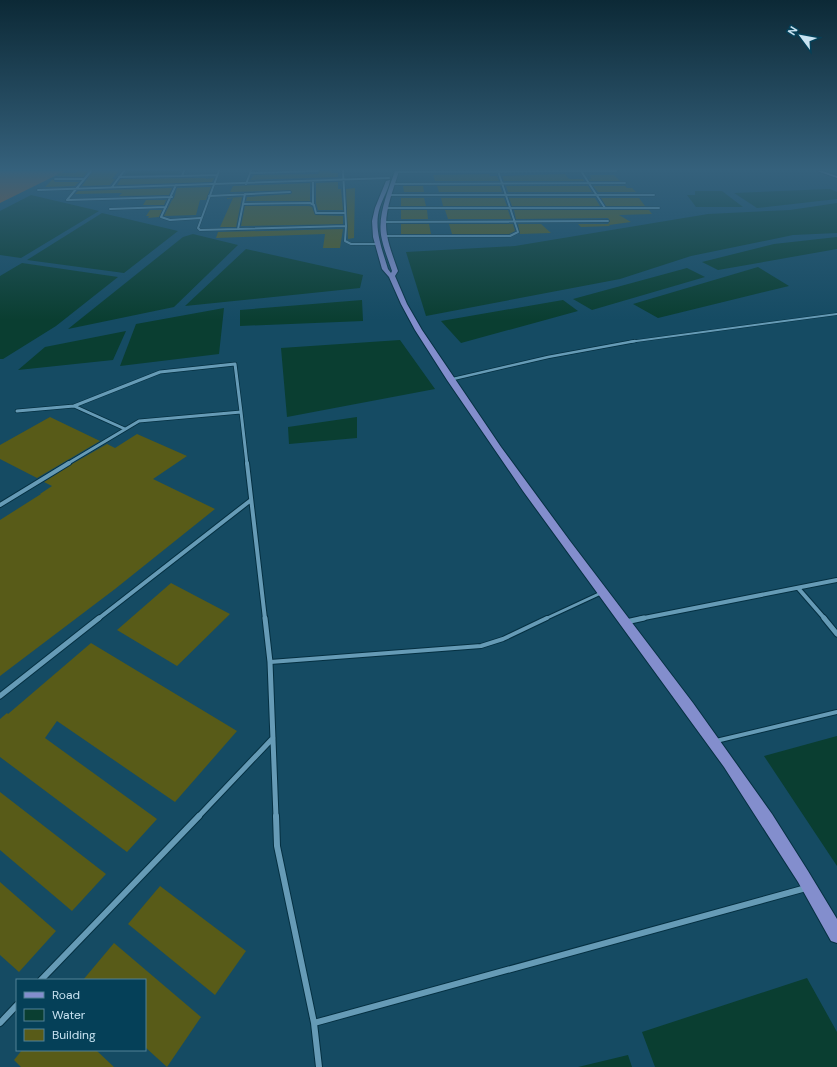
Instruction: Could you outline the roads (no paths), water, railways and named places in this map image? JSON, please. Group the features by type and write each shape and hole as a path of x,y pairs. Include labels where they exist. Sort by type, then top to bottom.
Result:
{"main road":[{"path":"376,221 378,244 384,269 392,276 398,292 416,328 487,434 714,742 811,887 837,935"},
{"path":"383,222 384,236 395,271 392,276"}],"street":[{"path":"200,221 198,228 200,230 346,226"},
{"path":"238,229 240,221"},
{"path":"346,221 346,242 351,244 378,244"},
{"path":"384,236 510,236 518,232 515,221"},
{"path":"383,222 608,221"},
{"path":"17,411 74,406 160,372 235,364 270,662 278,846 314,1023 319,1067"},
{"path":"74,406 125,430"},
{"path":"0,505 139,421 241,412"},
{"path":"0,696 251,500"},
{"path":"625,622 837,580"},
{"path":"798,588 837,634"},
{"path":"42,979 273,738"},
{"path":"314,1023 353,1011 811,887"},
{"path":"0,1023 16,1006"}],"lane":[{"path":"451,380 522,362 687,333 837,314"},
{"path":"270,662 481,646 503,639 602,592"},
{"path":"714,742 837,712"}],"water":[{"path":"0,221 83,221 21,258 0,255"},
{"path":"90,221 135,221 178,231 124,273 27,260"},
{"path":"667,221 837,221 837,233 793,235 691,256 620,279 426,316 406,252 515,246"},
{"path":"193,234 238,245 174,307 68,329 183,237"},
{"path":"837,237 837,249 718,270 702,262 774,244"},
{"path":"246,249 363,275 360,288 185,306"},
{"path":"22,263 118,277 56,326 3,359 0,359 0,276"},
{"path":"758,267 789,286 658,318 633,304"},
{"path":"687,268 705,277 592,310 573,299"},
{"path":"362,300 363,321 240,326 240,310"},
{"path":"563,300 578,311 461,343 441,321"},
{"path":"224,308 219,354 120,366 136,324"},
{"path":"126,331 113,360 18,370 45,347"},
{"path":"400,340 435,389 287,417 281,348"},
{"path":"357,417 357,438 289,444 288,427"},
{"path":"837,736 837,866 764,756"},
{"path":"807,978 837,1032 837,1067 655,1067 642,1032"},
{"path":"628,1055 632,1067 578,1067"}]}
